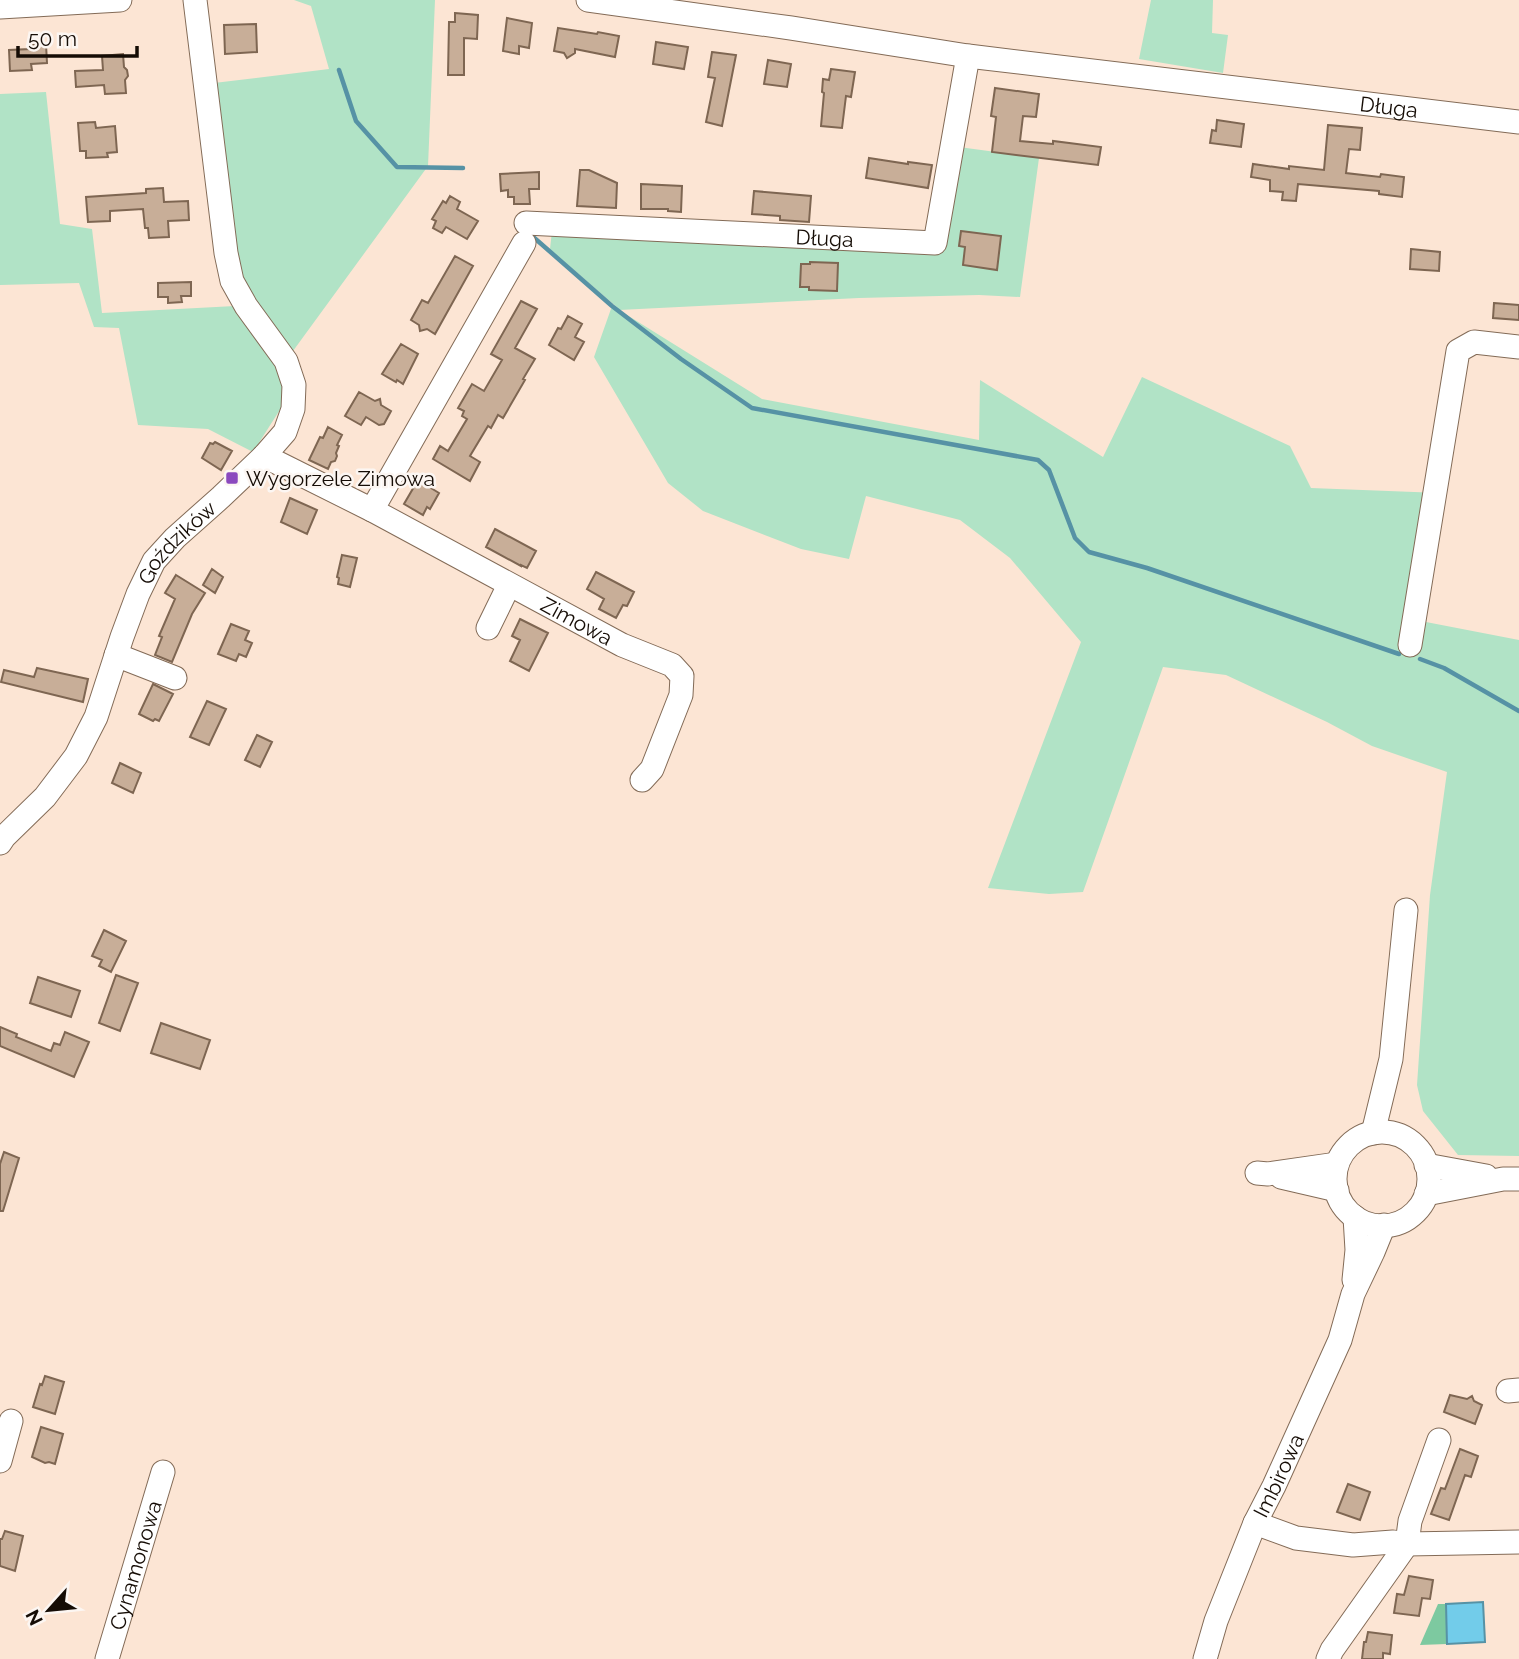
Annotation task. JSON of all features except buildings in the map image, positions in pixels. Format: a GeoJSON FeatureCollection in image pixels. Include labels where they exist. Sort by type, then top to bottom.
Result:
{"type":"FeatureCollection","features":[{"type":"Feature","properties":{"kind":"street"},"geometry":{"type":"LineString","coordinates":[[0,7],[120,0]]}},
{"type":"Feature","properties":{"kind":"street","name":"Goździków"},"geometry":{"type":"LineString","coordinates":[[1,839],[45,797],[76,756],[96,717],[138,594],[154,561],[175,538],[264,456],[285,432],[293,409],[294,385],[286,361],[246,306],[232,281],[226,253],[195,0]]}},
{"type":"Feature","properties":{"kind":"street","name":"Długa"},"geometry":{"type":"LineString","coordinates":[[588,0],[968,56],[1519,122]]}},
{"type":"Feature","properties":{"kind":"street","name":"Długa"},"geometry":{"type":"LineString","coordinates":[[372,510],[525,233],[935,243],[968,56]]}},
{"type":"Feature","properties":{"kind":"street"},"geometry":{"type":"LineString","coordinates":[[1410,645],[1458,351],[1474,341],[1519,347]]}},
{"type":"Feature","properties":{"kind":"street","name":"Zimowa"},"geometry":{"type":"LineString","coordinates":[[264,456],[372,510],[622,645],[672,665],[682,676],[681,695],[652,769],[642,780]]}},
{"type":"Feature","properties":{"kind":"street"},"geometry":{"type":"LineString","coordinates":[[488,628],[509,584]]}},
{"type":"Feature","properties":{"kind":"street"},"geometry":{"type":"LineString","coordinates":[[116,655],[175,678]]}},
{"type":"Feature","properties":{"kind":"street"},"geometry":{"type":"LineString","coordinates":[[1373,1133],[1391,1059],[1406,911]]}},
{"type":"Feature","properties":{"kind":"street"},"geometry":{"type":"LineString","coordinates":[[1391,1059],[1396,1135]]}},
{"type":"Feature","properties":{"kind":"street"},"geometry":{"type":"LineString","coordinates":[[1373,1133],[1396,1135],[1419,1150],[1426,1165],[1426,1194],[1418,1208],[1403,1220],[1384,1225],[1364,1222],[1342,1203],[1337,1190],[1337,1164],[1347,1147],[1355,1140],[1373,1133]]}},
{"type":"Feature","properties":{"kind":"street"},"geometry":{"type":"LineString","coordinates":[[1337,1164],[1263,1173],[1337,1190]]}},
{"type":"Feature","properties":{"kind":"street"},"geometry":{"type":"LineString","coordinates":[[1426,1165],[1511,1179]]}},
{"type":"Feature","properties":{"kind":"street"},"geometry":{"type":"LineString","coordinates":[[1426,1194],[1511,1179]]}},
{"type":"Feature","properties":{"kind":"street","name":"Imbirowa"},"geometry":{"type":"LineString","coordinates":[[1353,1294],[1357,1250],[1355,1217]]}},
{"type":"Feature","properties":{"kind":"street","name":"Imbirowa"},"geometry":{"type":"LineString","coordinates":[[1205,1659],[1216,1621],[1255,1523],[1340,1340],[1353,1294],[1384,1225]]}},
{"type":"Feature","properties":{"kind":"street"},"geometry":{"type":"LineString","coordinates":[[0,1461],[11,1421]]}},
{"type":"Feature","properties":{"kind":"street"},"geometry":{"type":"LineString","coordinates":[[1328,1659],[1407,1544],[1410,1521],[1439,1440]]}},
{"type":"Feature","properties":{"kind":"street","name":"Cynamonowa"},"geometry":{"type":"LineString","coordinates":[[107,1659],[163,1472]]}},
{"type":"Feature","properties":{"kind":"street"},"geometry":{"type":"LineString","coordinates":[[1255,1523],[1296,1538],[1353,1545],[1393,1542],[1519,1542]]}},
{"type":"Feature","properties":{"kind":"green space"},"geometry":{"type":"Polygon","coordinates":[[[294,0],[435,0],[428,166],[293,351],[253,303],[240,273],[214,83],[329,69],[311,6],[294,0]]]}},
{"type":"Feature","properties":{"kind":"green space"},"geometry":{"type":"Polygon","coordinates":[[[1151,0],[1213,0],[1212,33],[1228,35],[1223,73],[1139,59],[1151,0]]]}},
{"type":"Feature","properties":{"kind":"green space"},"geometry":{"type":"Polygon","coordinates":[[[46,92],[60,224],[92,229],[102,313],[235,306],[283,379],[283,405],[253,452],[208,429],[138,425],[119,328],[94,327],[79,283],[0,285],[0,94],[46,92]]]}},
{"type":"Feature","properties":{"kind":"green space"},"geometry":{"type":"Polygon","coordinates":[[[959,147],[1039,158],[1020,297],[979,295],[859,298],[619,310],[762,399],[979,440],[980,380],[1103,457],[1142,377],[1290,446],[1311,488],[1440,493],[1426,622],[1519,640],[1519,1156],[1458,1155],[1423,1111],[1417,1085],[1430,895],[1447,772],[1372,746],[1226,675],[1163,667],[1083,892],[1049,894],[988,888],[1081,642],[1010,558],[960,520],[866,496],[849,559],[801,549],[703,511],[668,483],[594,357],[612,306],[618,308],[526,229],[550,249],[552,231],[940,252],[959,147]]]}},
{"type":"Feature","properties":{"kind":"green space"},"geometry":{"type":"Polygon","coordinates":[[[1438,1604],[1446,1604],[1447,1644],[1420,1645],[1438,1604]]]}},
{"type":"Feature","properties":{"kind":"water"},"geometry":{"type":"Polygon","coordinates":[[[1483,1602],[1485,1642],[1447,1644],[1446,1604],[1483,1602]]]}},
{"type":"Feature","properties":{"kind":"waterway"},"geometry":{"type":"LineString","coordinates":[[339,70],[356,121],[397,167],[463,168]]}},
{"type":"Feature","properties":{"kind":"waterway"},"geometry":{"type":"LineString","coordinates":[[531,235],[612,306],[681,359],[752,408],[1038,460],[1049,470],[1075,538],[1089,552],[1147,568],[1399,654]]}},
{"type":"Feature","properties":{"kind":"waterway"},"geometry":{"type":"LineString","coordinates":[[1420,659],[1444,668],[1519,711]]}},
{"type":"Feature","properties":{"kind":"place","name":"Wygorzele Zimowa"},"geometry":{"type":"Point","coordinates":[232,478]}}]}
